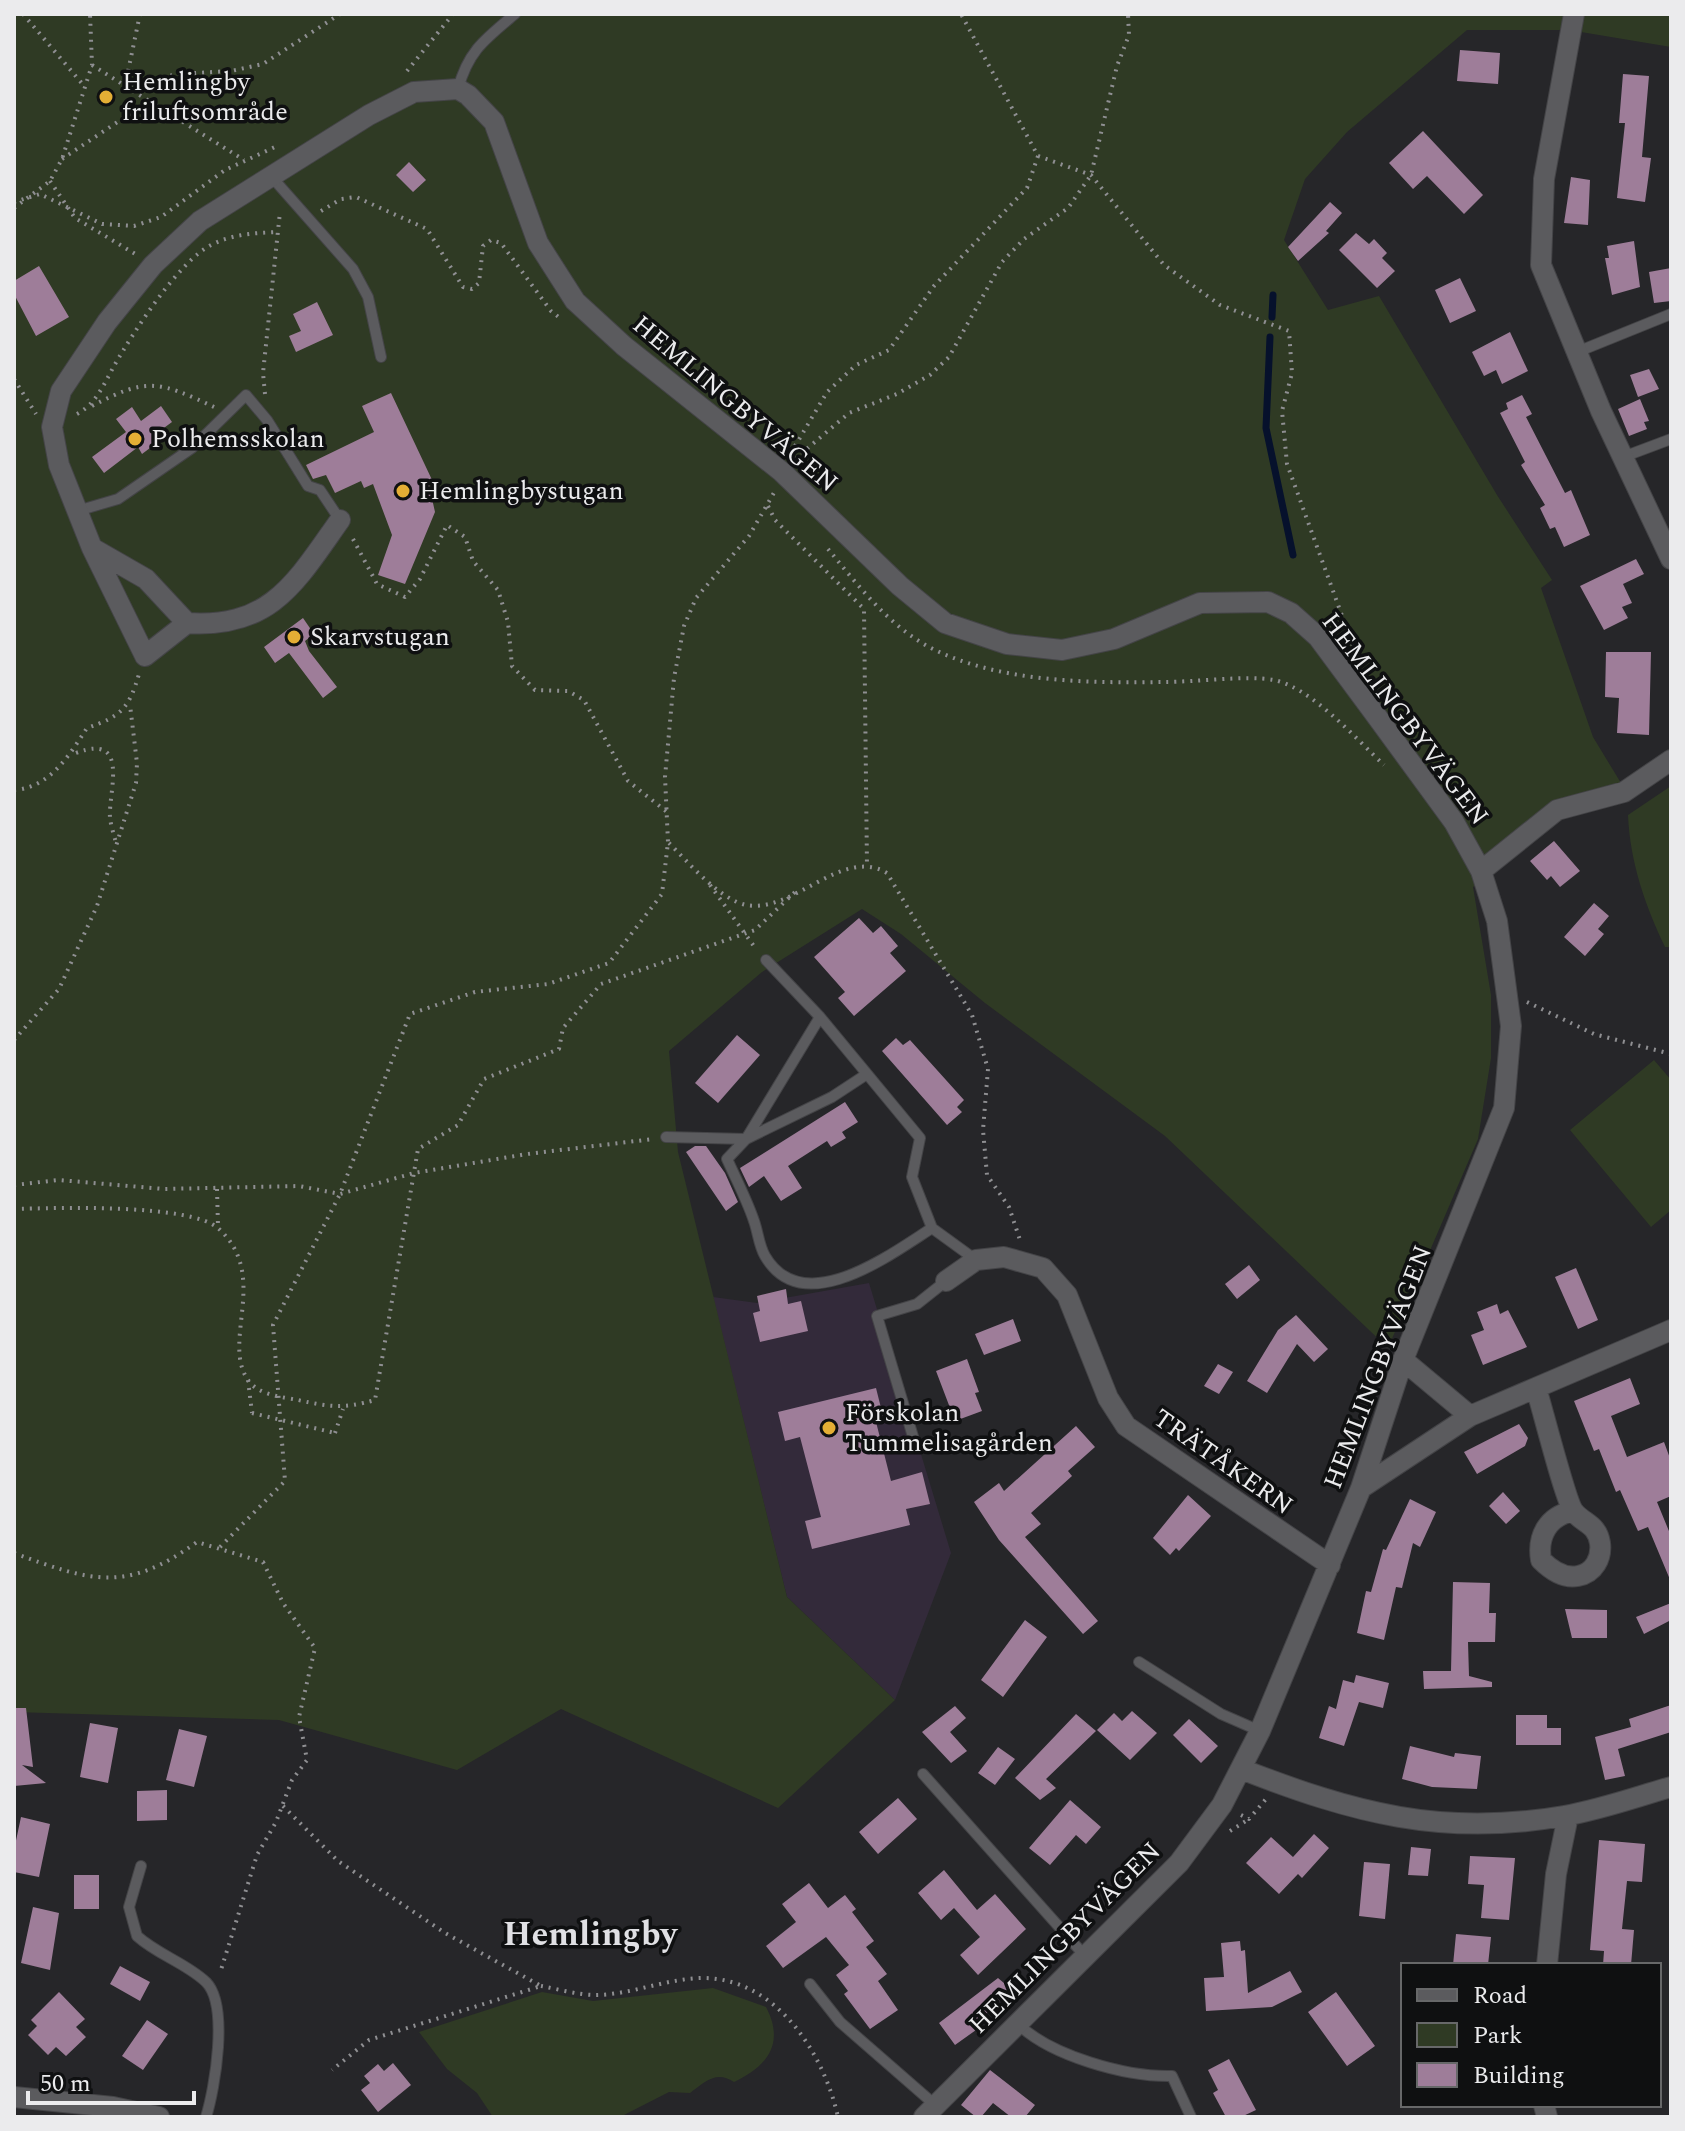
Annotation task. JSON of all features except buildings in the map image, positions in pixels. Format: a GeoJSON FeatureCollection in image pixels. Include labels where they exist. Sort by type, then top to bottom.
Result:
{"type":"FeatureCollection","features":[{"type":"Feature","properties":{"kind":"street"},"geometry":{"type":"LineString","coordinates":[[1574,14],[1544,179],[1541,265],[1623,457],[1671,559]]}},
{"type":"Feature","properties":{"kind":"street"},"geometry":{"type":"LineString","coordinates":[[340,520],[307,567],[280,597],[250,617],[219,625],[187,623],[145,656],[92,548],[59,465],[52,427],[61,391],[107,322],[153,265],[200,221],[270,175],[414,92],[458,89]]}},
{"type":"Feature","properties":{"kind":"street","name":"HEMLINGBYVÄGEN"},"geometry":{"type":"LineString","coordinates":[[458,89],[494,122],[538,243],[575,301],[624,346],[782,472],[900,586],[945,623],[1007,644],[1062,650],[1114,639],[1200,603],[1268,602],[1291,613],[1318,637],[1454,822],[1481,871],[1497,921],[1511,1026],[1508,1080],[1498,1131],[1403,1360],[1361,1488],[1260,1731],[1197,1841],[929,2111]]}},
{"type":"Feature","properties":{"kind":"street"},"geometry":{"type":"LineString","coordinates":[[92,548],[146,579],[187,623]]}},
{"type":"Feature","properties":{"kind":"street"},"geometry":{"type":"LineString","coordinates":[[1481,871],[1557,810],[1624,792],[1671,760]]}},
{"type":"Feature","properties":{"kind":"street"},"geometry":{"type":"LineString","coordinates":[[946,1281],[976,1260],[1004,1257],[1027,1261]]}},
{"type":"Feature","properties":{"kind":"street","name":"TRÄTÅKERN"},"geometry":{"type":"LineString","coordinates":[[1027,1261],[1043,1268],[1067,1295],[1108,1398],[1126,1426],[1330,1565]]}},
{"type":"Feature","properties":{"kind":"street"},"geometry":{"type":"LineString","coordinates":[[1361,1488],[1470,1416],[1671,1330]]}},
{"type":"Feature","properties":{"kind":"street"},"geometry":{"type":"LineString","coordinates":[[1403,1360],[1470,1416]]}},
{"type":"Feature","properties":{"kind":"street"},"geometry":{"type":"LineString","coordinates":[[1536,1388],[1573,1511]]}},
{"type":"Feature","properties":{"kind":"street"},"geometry":{"type":"LineString","coordinates":[[1241,1769],[1373,1814],[1435,1824],[1507,1824],[1568,1816],[1671,1787]]}},
{"type":"Feature","properties":{"kind":"street"},"geometry":{"type":"LineString","coordinates":[[1547,1963],[1556,1874],[1568,1816]]}},
{"type":"Feature","properties":{"kind":"street"},"geometry":{"type":"LineString","coordinates":[[14,2097],[113,2107],[159,2117]]}},
{"type":"Feature","properties":{"kind":"lane"},"geometry":{"type":"LineString","coordinates":[[458,89],[465,64],[478,45],[515,14]]}},
{"type":"Feature","properties":{"kind":"lane"},"geometry":{"type":"LineString","coordinates":[[270,175],[353,269],[368,297],[381,357]]}},
{"type":"Feature","properties":{"kind":"lane"},"geometry":{"type":"LineString","coordinates":[[1577,352],[1671,314]]}},
{"type":"Feature","properties":{"kind":"lane"},"geometry":{"type":"LineString","coordinates":[[77,511],[118,499],[192,448],[246,395],[267,420],[308,486],[320,490],[340,520]]}},
{"type":"Feature","properties":{"kind":"lane"},"geometry":{"type":"LineString","coordinates":[[1623,457],[1671,439]]}},
{"type":"Feature","properties":{"kind":"lane"},"geometry":{"type":"LineString","coordinates":[[766,960],[820,1017],[920,1138],[912,1177],[932,1228],[976,1260]]}},
{"type":"Feature","properties":{"kind":"lane"},"geometry":{"type":"LineString","coordinates":[[820,1017],[746,1139],[727,1159],[753,1217],[765,1257],[790,1279],[821,1283],[860,1274],[932,1228]]}},
{"type":"Feature","properties":{"kind":"lane"},"geometry":{"type":"LineString","coordinates":[[666,1137],[746,1139],[832,1097],[867,1074]]}},
{"type":"Feature","properties":{"kind":"lane"},"geometry":{"type":"LineString","coordinates":[[914,1440],[877,1316],[917,1304],[946,1281]]}},
{"type":"Feature","properties":{"kind":"lane"},"geometry":{"type":"LineString","coordinates":[[1139,1662],[1221,1714],[1260,1731]]}},
{"type":"Feature","properties":{"kind":"lane"},"geometry":{"type":"LineString","coordinates":[[923,1774],[1085,1956]]}},
{"type":"Feature","properties":{"kind":"lane"},"geometry":{"type":"LineString","coordinates":[[141,1866],[129,1907],[137,1936],[205,1982],[214,1996],[217,2063],[206,2117]]}},
{"type":"Feature","properties":{"kind":"lane"},"geometry":{"type":"LineString","coordinates":[[810,1984],[840,2022],[929,2111]]}},
{"type":"Feature","properties":{"kind":"lane"},"geometry":{"type":"LineString","coordinates":[[1016,2022],[1043,2044],[1069,2056],[1172,2076],[1191,2117]]}},
{"type":"Feature","properties":{"kind":"path"},"geometry":{"type":"LineString","coordinates":[[23,14],[85,87]]}},
{"type":"Feature","properties":{"kind":"path"},"geometry":{"type":"LineString","coordinates":[[14,205],[50,181],[62,159],[92,65],[90,14]]}},
{"type":"Feature","properties":{"kind":"path"},"geometry":{"type":"LineString","coordinates":[[125,86],[140,14]]}},
{"type":"Feature","properties":{"kind":"path"},"geometry":{"type":"LineString","coordinates":[[125,86],[178,74],[231,71],[263,64],[340,14]]}},
{"type":"Feature","properties":{"kind":"path"},"geometry":{"type":"LineString","coordinates":[[404,74],[453,14]]}},
{"type":"Feature","properties":{"kind":"path"},"geometry":{"type":"LineString","coordinates":[[961,14],[1038,156],[1091,175],[1164,265],[1220,305],[1289,331],[1292,373],[1282,411],[1287,464],[1356,654]]}},
{"type":"Feature","properties":{"kind":"path"},"geometry":{"type":"LineString","coordinates":[[782,472],[815,439],[849,413],[897,394],[930,375],[949,357],[1002,262],[1024,239],[1068,208],[1091,175],[1117,66],[1129,35],[1128,14]]}},
{"type":"Feature","properties":{"kind":"path"},"geometry":{"type":"LineString","coordinates":[[92,65],[270,175],[281,202],[263,373],[267,420]]}},
{"type":"Feature","properties":{"kind":"path"},"geometry":{"type":"LineString","coordinates":[[62,159],[149,101]]}},
{"type":"Feature","properties":{"kind":"path"},"geometry":{"type":"LineString","coordinates":[[30,196],[40,194],[102,224],[134,226],[161,217],[225,170],[287,141]]}},
{"type":"Feature","properties":{"kind":"path"},"geometry":{"type":"LineString","coordinates":[[782,472],[797,439],[827,392],[856,365],[889,350],[934,286],[1027,188],[1038,156]]}},
{"type":"Feature","properties":{"kind":"path"},"geometry":{"type":"LineString","coordinates":[[50,181],[75,218],[153,265]]}},
{"type":"Feature","properties":{"kind":"path"},"geometry":{"type":"LineString","coordinates":[[309,219],[341,199],[356,197],[427,229],[463,287],[472,289],[479,283],[483,246],[491,240],[501,243],[551,311],[562,320]]}},
{"type":"Feature","properties":{"kind":"path"},"geometry":{"type":"LineString","coordinates":[[90,407],[131,338],[173,281],[209,245],[246,233],[278,232]]}},
{"type":"Feature","properties":{"kind":"path"},"geometry":{"type":"LineString","coordinates":[[14,379],[33,412],[52,427],[129,387],[152,385],[180,391],[227,413]]}},
{"type":"Feature","properties":{"kind":"path"},"geometry":{"type":"LineString","coordinates":[[774,491],[785,503]]}},
{"type":"Feature","properties":{"kind":"path"},"geometry":{"type":"LineString","coordinates":[[220,1547],[285,1481],[273,1325],[340,1194],[410,1014],[475,992],[548,984],[609,963],[662,894],[668,842],[665,777],[674,678],[684,626],[696,598],[749,536],[768,506],[775,520],[864,609],[867,867]]}},
{"type":"Feature","properties":{"kind":"path"},"geometry":{"type":"LineString","coordinates":[[340,520],[363,553],[377,584],[405,597],[420,579],[447,525],[465,537],[473,561],[498,590],[508,622],[512,666],[535,690],[568,691],[584,700],[628,781],[667,812]]}},
{"type":"Feature","properties":{"kind":"path"},"geometry":{"type":"LineString","coordinates":[[828,548],[886,616],[932,649],[990,668],[1080,681],[1275,680],[1312,699],[1392,773]]}},
{"type":"Feature","properties":{"kind":"path"},"geometry":{"type":"LineString","coordinates":[[14,1040],[59,989],[97,906],[136,783],[137,763],[130,705],[145,656]]}},
{"type":"Feature","properties":{"kind":"path"},"geometry":{"type":"LineString","coordinates":[[14,790],[24,790],[53,773],[74,753],[87,728],[106,722],[130,705]]}},
{"type":"Feature","properties":{"kind":"path"},"geometry":{"type":"LineString","coordinates":[[74,753],[90,747],[102,750],[112,760],[116,774],[110,816],[116,843]]}},
{"type":"Feature","properties":{"kind":"path"},"geometry":{"type":"LineString","coordinates":[[668,842],[708,883],[743,934],[766,960]]}},
{"type":"Feature","properties":{"kind":"path"},"geometry":{"type":"LineString","coordinates":[[708,883],[745,905],[766,904],[851,869],[876,867],[887,873],[972,1015],[988,1069],[983,1130],[987,1175],[1009,1207],[1027,1261]]}},
{"type":"Feature","properties":{"kind":"path"},"geometry":{"type":"LineString","coordinates":[[248,1380],[268,1394],[343,1409],[375,1400],[418,1149],[458,1125],[484,1079],[559,1049],[563,1028],[601,984],[755,930],[795,892]]}},
{"type":"Feature","properties":{"kind":"path"},"geometry":{"type":"LineString","coordinates":[[1507,992],[1594,1034],[1671,1054]]}},
{"type":"Feature","properties":{"kind":"path"},"geometry":{"type":"LineString","coordinates":[[14,1185],[59,1180],[164,1189],[299,1186],[340,1194],[414,1173],[527,1154],[666,1137]]}},
{"type":"Feature","properties":{"kind":"path"},"geometry":{"type":"LineString","coordinates":[[217,1188],[218,1226]]}},
{"type":"Feature","properties":{"kind":"path"},"geometry":{"type":"LineString","coordinates":[[14,1209],[106,1207],[194,1218],[218,1226],[238,1252],[244,1278],[241,1354],[252,1413],[335,1433],[343,1409]]}},
{"type":"Feature","properties":{"kind":"path"},"geometry":{"type":"LineString","coordinates":[[14,1553],[71,1574],[124,1579],[166,1564],[197,1542],[220,1547],[263,1562],[283,1603],[315,1648],[299,1717],[307,1760],[292,1780],[243,1893],[214,1996]]}},
{"type":"Feature","properties":{"kind":"path"},"geometry":{"type":"LineString","coordinates":[[283,1806],[338,1861],[445,1933],[541,1986],[596,1995],[705,1978],[741,1987],[789,2018],[809,2045],[832,2089],[838,2117]]}},
{"type":"Feature","properties":{"kind":"path"},"geometry":{"type":"LineString","coordinates":[[332,2070],[369,2040],[541,1986]]}},
{"type":"Feature","properties":{"kind":"shaded area","name":"Förskolan Tummelisagården"},"geometry":{"type":"Polygon","coordinates":[[[869,1283],[951,1553],[895,1700],[787,1597],[713,1297],[757,1303],[869,1283]]]}},
{"type":"Feature","properties":{"kind":"green space"},"geometry":{"type":"Polygon","coordinates":[[[14,14],[1671,14],[1671,47],[1569,30],[1467,30],[1347,132],[1305,179],[1284,240],[1328,310],[1379,296],[1497,495],[1552,580],[1541,588],[1593,737],[1624,788],[1529,835],[1473,887],[1491,995],[1491,1058],[1478,1139],[1388,1348],[1165,1136],[985,1003],[901,934],[862,909],[762,972],[669,1051],[678,1152],[787,1597],[895,1700],[778,1808],[561,1709],[457,1770],[279,1720],[14,1712],[14,14]]]}},
{"type":"Feature","properties":{"kind":"green space"},"geometry":{"type":"Polygon","coordinates":[[[1671,786],[1671,947],[1665,947],[1640,883],[1628,815],[1671,786]]]}},
{"type":"Feature","properties":{"kind":"green space"},"geometry":{"type":"Polygon","coordinates":[[[1654,1060],[1671,1080],[1671,1210],[1651,1227],[1570,1130],[1654,1060]]]}},
{"type":"Feature","properties":{"kind":"green space"},"geometry":{"type":"Polygon","coordinates":[[[713,1988],[766,2007],[774,2032],[770,2052],[764,2061],[734,2082],[716,2077],[690,2093],[669,2092],[620,2117],[493,2117],[477,2093],[447,2069],[419,2032],[542,1992],[593,2001],[713,1988]]]}},
{"type":"Feature","properties":{"kind":"waterway"},"geometry":{"type":"LineString","coordinates":[[1272,317],[1273,295]]}},
{"type":"Feature","properties":{"kind":"waterway"},"geometry":{"type":"LineString","coordinates":[[1270,337],[1266,428],[1293,555]]}},
{"type":"Feature","properties":{"kind":"place","name":"Hemlingby friluftsområde"},"geometry":{"type":"Point","coordinates":[106,97]}},
{"type":"Feature","properties":{"kind":"place","name":"Polhemsskolan"},"geometry":{"type":"Point","coordinates":[135,439]}},
{"type":"Feature","properties":{"kind":"place","name":"Hemlingbystugan"},"geometry":{"type":"Point","coordinates":[403,491]}},
{"type":"Feature","properties":{"kind":"place","name":"Skarvstugan"},"geometry":{"type":"Point","coordinates":[294,637]}},
{"type":"Feature","properties":{"kind":"place","name":"Förskolan Tummelisagården"},"geometry":{"type":"Point","coordinates":[829,1428]}},
{"type":"Feature","properties":{"kind":"district","name":"Hemlingby"},"geometry":{"type":"Point","coordinates":[590,1935]}}]}
